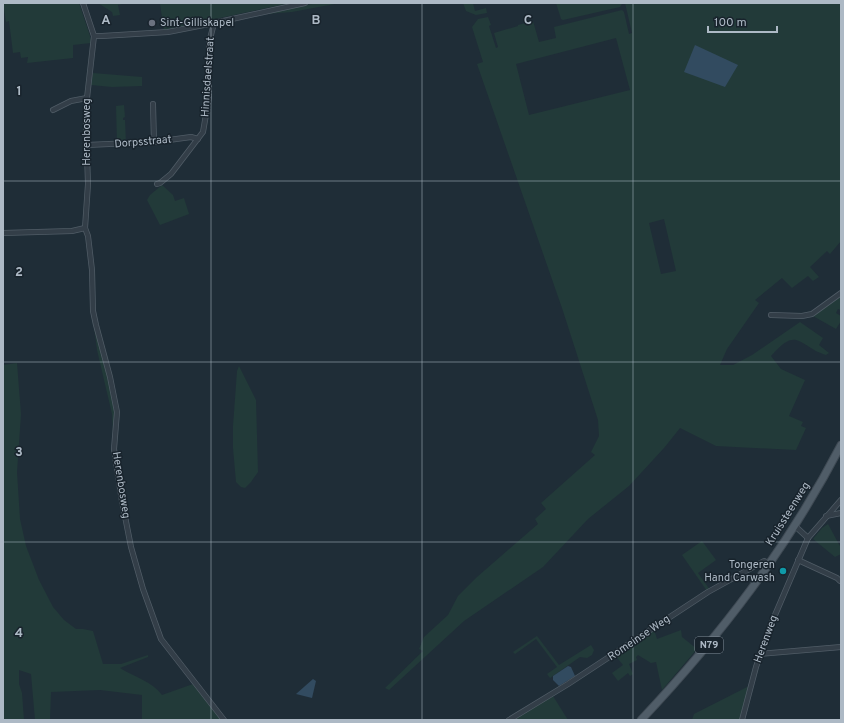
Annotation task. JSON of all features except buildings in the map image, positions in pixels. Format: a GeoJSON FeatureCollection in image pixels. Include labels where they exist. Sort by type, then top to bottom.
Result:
{"type":"FeatureCollection","features":[{"type":"Feature","properties":{"kind":"main road","name":"Kruissteenweg"},"geometry":{"type":"LineString","coordinates":[[641,720],[714,638],[770,564],[795,526],[841,445]]}},
{"type":"Feature","properties":{"kind":"street"},"geometry":{"type":"LineString","coordinates":[[83,3],[94,36],[168,32],[305,3]]}},
{"type":"Feature","properties":{"kind":"street","name":"Hinnisdaelstraat"},"geometry":{"type":"LineString","coordinates":[[157,184],[171,174],[203,132],[209,97],[209,43],[214,23]]}},
{"type":"Feature","properties":{"kind":"street","name":"Herenbosweg"},"geometry":{"type":"LineString","coordinates":[[94,36],[87,98],[86,123],[88,184],[85,228],[88,236],[92,270],[93,312],[110,377],[117,412],[114,450],[115,460],[131,547],[143,589],[161,639],[224,720]]}},
{"type":"Feature","properties":{"kind":"street"},"geometry":{"type":"LineString","coordinates":[[53,110],[78,98],[87,98]]}},
{"type":"Feature","properties":{"kind":"street"},"geometry":{"type":"LineString","coordinates":[[153,104],[154,142]]}},
{"type":"Feature","properties":{"kind":"street","name":"Dorpsstraat"},"geometry":{"type":"LineString","coordinates":[[87,145],[154,142],[191,137],[198,139]]}},
{"type":"Feature","properties":{"kind":"street"},"geometry":{"type":"LineString","coordinates":[[3,233],[72,231],[85,228]]}},
{"type":"Feature","properties":{"kind":"street"},"geometry":{"type":"LineString","coordinates":[[771,315],[802,316],[812,314],[841,293]]}},
{"type":"Feature","properties":{"kind":"street","name":"Herenweg"},"geometry":{"type":"LineString","coordinates":[[742,720],[760,654],[798,560],[808,538],[841,500]]}},
{"type":"Feature","properties":{"kind":"street"},"geometry":{"type":"LineString","coordinates":[[826,516],[841,513]]}},
{"type":"Feature","properties":{"kind":"street"},"geometry":{"type":"LineString","coordinates":[[795,526],[808,538]]}},
{"type":"Feature","properties":{"kind":"street"},"geometry":{"type":"LineString","coordinates":[[798,560],[840,580]]}},
{"type":"Feature","properties":{"kind":"street","name":"Romeinse Weg"},"geometry":{"type":"LineString","coordinates":[[509,720],[568,684],[708,592],[764,561],[770,564]]}},
{"type":"Feature","properties":{"kind":"street"},"geometry":{"type":"LineString","coordinates":[[760,654],[841,647]]}},
{"type":"Feature","properties":{"kind":"green space"},"geometry":{"type":"Polygon","coordinates":[[[3,3],[79,3],[91,43],[73,45],[73,58],[27,63],[28,57],[21,58],[20,52],[13,53],[9,21],[6,22],[3,3]]]}},
{"type":"Feature","properties":{"kind":"green space"},"geometry":{"type":"Polygon","coordinates":[[[98,3],[126,3],[118,5],[120,15],[113,16],[112,12],[98,3]]]}},
{"type":"Feature","properties":{"kind":"green space"},"geometry":{"type":"Polygon","coordinates":[[[290,3],[164,30],[160,4],[290,3]]]}},
{"type":"Feature","properties":{"kind":"green space"},"geometry":{"type":"Polygon","coordinates":[[[316,3],[340,3],[292,12],[266,14],[316,3]]]}},
{"type":"Feature","properties":{"kind":"green space"},"geometry":{"type":"Polygon","coordinates":[[[463,3],[473,3],[475,11],[486,8],[487,13],[476,15],[466,11],[463,3]]]}},
{"type":"Feature","properties":{"kind":"green space"},"geometry":{"type":"Polygon","coordinates":[[[556,3],[622,4],[620,7],[563,20],[561,19],[556,3]]]}},
{"type":"Feature","properties":{"kind":"green space"},"geometry":{"type":"Polygon","coordinates":[[[625,3],[841,3],[841,241],[830,254],[827,251],[810,267],[819,277],[813,281],[808,276],[792,288],[782,278],[755,300],[759,303],[727,349],[720,365],[733,365],[752,355],[800,322],[823,338],[819,345],[829,353],[826,355],[798,340],[793,340],[780,347],[771,356],[781,369],[805,380],[789,416],[803,422],[801,426],[806,428],[796,450],[716,446],[680,428],[629,486],[588,519],[543,567],[464,621],[389,690],[385,688],[423,651],[419,649],[424,637],[448,615],[458,596],[477,577],[538,524],[535,519],[546,509],[541,503],[595,455],[591,452],[599,436],[598,420],[562,308],[477,64],[483,62],[472,27],[478,19],[488,17],[491,25],[489,26],[496,48],[498,47],[494,33],[518,25],[533,21],[539,42],[556,38],[554,27],[622,10],[624,12],[629,34],[632,33],[625,3]],[[616,38],[516,64],[529,115],[630,90],[616,38]],[[664,219],[649,223],[661,274],[676,271],[664,219]]]}},
{"type":"Feature","properties":{"kind":"green space"},"geometry":{"type":"Polygon","coordinates":[[[93,73],[142,77],[142,86],[112,87],[91,85],[93,73]]]}},
{"type":"Feature","properties":{"kind":"green space"},"geometry":{"type":"Polygon","coordinates":[[[124,105],[125,117],[123,120],[125,120],[126,143],[117,143],[116,106],[124,105]]]}},
{"type":"Feature","properties":{"kind":"green space"},"geometry":{"type":"Polygon","coordinates":[[[162,185],[173,195],[175,201],[184,198],[189,214],[160,225],[147,200],[150,195],[162,185]]]}},
{"type":"Feature","properties":{"kind":"green space"},"geometry":{"type":"Polygon","coordinates":[[[841,295],[841,310],[838,309],[836,313],[841,316],[841,321],[836,329],[813,316],[841,295]]]}},
{"type":"Feature","properties":{"kind":"green space"},"geometry":{"type":"Polygon","coordinates":[[[94,326],[106,368],[116,414],[113,433],[112,414],[97,350],[94,326]]]}},
{"type":"Feature","properties":{"kind":"green space"},"geometry":{"type":"Polygon","coordinates":[[[17,363],[21,414],[17,472],[20,519],[26,546],[39,580],[53,607],[64,620],[76,629],[93,631],[103,664],[121,664],[148,655],[148,657],[120,668],[153,686],[162,695],[193,684],[221,720],[142,720],[142,695],[100,690],[51,692],[50,720],[35,720],[31,674],[19,670],[19,684],[22,693],[24,720],[3,720],[3,365],[17,363]]]}},
{"type":"Feature","properties":{"kind":"green space"},"geometry":{"type":"Polygon","coordinates":[[[239,366],[256,400],[258,472],[245,488],[241,487],[236,482],[233,448],[237,371],[239,366]]]}},
{"type":"Feature","properties":{"kind":"green space"},"geometry":{"type":"Polygon","coordinates":[[[828,524],[841,548],[841,554],[835,557],[813,539],[822,528],[828,524]]]}},
{"type":"Feature","properties":{"kind":"green space"},"geometry":{"type":"Polygon","coordinates":[[[702,541],[716,560],[698,573],[710,590],[707,591],[682,555],[702,541]]]}},
{"type":"Feature","properties":{"kind":"green space"},"geometry":{"type":"Polygon","coordinates":[[[654,629],[657,639],[681,630],[682,637],[697,649],[662,690],[656,662],[651,663],[638,655],[636,657],[637,660],[629,664],[633,674],[630,676],[628,673],[618,681],[612,673],[623,665],[615,655],[654,629]]]}},
{"type":"Feature","properties":{"kind":"green space"},"geometry":{"type":"Polygon","coordinates":[[[537,636],[559,665],[591,645],[594,650],[592,655],[587,658],[580,657],[550,678],[547,674],[557,667],[536,639],[515,654],[513,652],[537,636]]]}},
{"type":"Feature","properties":{"kind":"green space"},"geometry":{"type":"Polygon","coordinates":[[[749,686],[740,720],[692,720],[694,714],[749,686]]]}},
{"type":"Feature","properties":{"kind":"green space"},"geometry":{"type":"Polygon","coordinates":[[[553,696],[568,720],[513,720],[553,696]]]}},
{"type":"Feature","properties":{"kind":"water"},"geometry":{"type":"Polygon","coordinates":[[[695,45],[738,65],[725,87],[684,72],[695,45]]]}},
{"type":"Feature","properties":{"kind":"water"},"geometry":{"type":"Polygon","coordinates":[[[568,666],[571,667],[575,676],[559,686],[553,680],[553,676],[568,666]]]}},
{"type":"Feature","properties":{"kind":"water"},"geometry":{"type":"Polygon","coordinates":[[[313,679],[316,681],[312,698],[296,694],[313,679]]]}},
{"type":"Feature","properties":{"kind":"place","name":"Sint-Gilliskapel"},"geometry":{"type":"Point","coordinates":[152,23]}},
{"type":"Feature","properties":{"kind":"place","name":"Tongeren Hand Carwash"},"geometry":{"type":"Point","coordinates":[783,571]}}]}
